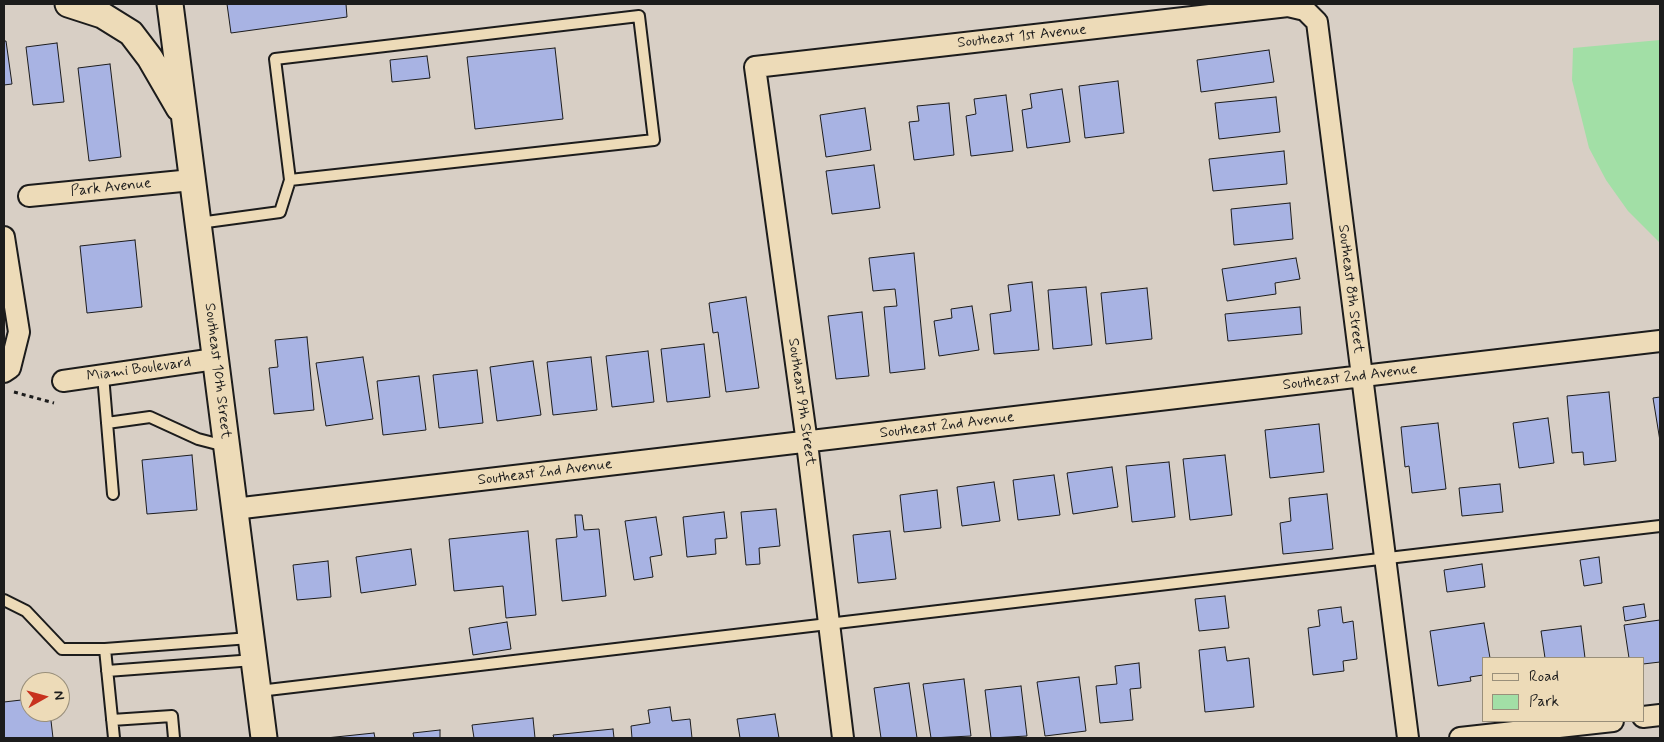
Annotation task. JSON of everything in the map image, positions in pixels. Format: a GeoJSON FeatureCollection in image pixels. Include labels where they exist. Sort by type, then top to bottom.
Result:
{"type":"FeatureCollection","features":[{"type":"Feature","properties":{"kind":"street"},"geometry":{"type":"LineString","coordinates":[[68,4],[102,15],[131,34],[150,58],[184,117]]}},
{"type":"Feature","properties":{"kind":"street","name":"Southeast 10th Street"},"geometry":{"type":"LineString","coordinates":[[170,4],[264,738]]}},
{"type":"Feature","properties":{"kind":"street","name":"Southeast 1st Avenue"},"geometry":{"type":"LineString","coordinates":[[755,67],[1288,6]]}},
{"type":"Feature","properties":{"kind":"street","name":"Southeast 8th Street"},"geometry":{"type":"LineString","coordinates":[[1288,6],[1305,10],[1317,22],[1408,738]]}},
{"type":"Feature","properties":{"kind":"street","name":"Southeast 9th Street"},"geometry":{"type":"LineString","coordinates":[[755,67],[807,442],[843,738]]}},
{"type":"Feature","properties":{"kind":"street","name":"Park Avenue"},"geometry":{"type":"LineString","coordinates":[[30,196],[192,180]]}},
{"type":"Feature","properties":{"kind":"street"},"geometry":{"type":"LineString","coordinates":[[4,237],[19,332],[7,370]]}},
{"type":"Feature","properties":{"kind":"street","name":"Southeast 2nd Avenue"},"geometry":{"type":"LineString","coordinates":[[234,509],[1660,341]]}},
{"type":"Feature","properties":{"kind":"street","name":"Miami Boulevard"},"geometry":{"type":"LineString","coordinates":[[66,380],[215,359]]}},
{"type":"Feature","properties":{"kind":"street"},"geometry":{"type":"LineString","coordinates":[[1644,717],[1660,715]]}},
{"type":"Feature","properties":{"kind":"street"},"geometry":{"type":"LineString","coordinates":[[1460,738],[1604,722]]}},
{"type":"Feature","properties":{"kind":"lane"},"geometry":{"type":"LineString","coordinates":[[198,224],[280,212],[290,180],[275,60],[639,16],[654,140],[290,180]]}},
{"type":"Feature","properties":{"kind":"lane"},"geometry":{"type":"LineString","coordinates":[[102,375],[113,494]]}},
{"type":"Feature","properties":{"kind":"lane"},"geometry":{"type":"LineString","coordinates":[[107,423],[150,417],[198,439],[226,446]]}},
{"type":"Feature","properties":{"kind":"lane"},"geometry":{"type":"LineString","coordinates":[[258,691],[1660,526]]}},
{"type":"Feature","properties":{"kind":"lane"},"geometry":{"type":"LineString","coordinates":[[4,600],[26,611],[62,650],[252,649]]}},
{"type":"Feature","properties":{"kind":"lane"},"geometry":{"type":"LineString","coordinates":[[105,649],[114,738]]}},
{"type":"Feature","properties":{"kind":"lane"},"geometry":{"type":"LineString","coordinates":[[106,671],[252,649]]}},
{"type":"Feature","properties":{"kind":"lane"},"geometry":{"type":"LineString","coordinates":[[112,720],[172,716],[174,738]]}},
{"type":"Feature","properties":{"kind":"path"},"geometry":{"type":"LineString","coordinates":[[13,392],[58,404],[66,380]]}},
{"type":"Feature","properties":{"kind":"green space"},"geometry":{"type":"Polygon","coordinates":[[[1660,40],[1660,243],[1628,211],[1606,180],[1589,148],[1572,80],[1573,48],[1660,40]]]}},
{"type":"Feature","properties":{"kind":"building"},"geometry":{"type":"Polygon","coordinates":[[[227,4],[346,4],[347,17],[231,33],[227,4]]]}},
{"type":"Feature","properties":{"kind":"building"},"geometry":{"type":"Polygon","coordinates":[[[4,41],[6,41],[12,84],[4,85],[4,41]]]}},
{"type":"Feature","properties":{"kind":"building"},"geometry":{"type":"Polygon","coordinates":[[[57,43],[64,102],[33,105],[26,47],[57,43]]]}},
{"type":"Feature","properties":{"kind":"building"},"geometry":{"type":"Polygon","coordinates":[[[555,48],[563,119],[475,129],[467,57],[555,48]]]}},
{"type":"Feature","properties":{"kind":"building"},"geometry":{"type":"Polygon","coordinates":[[[1269,50],[1274,82],[1201,92],[1197,60],[1269,50]]]}},
{"type":"Feature","properties":{"kind":"building"},"geometry":{"type":"Polygon","coordinates":[[[427,56],[430,78],[392,82],[390,60],[427,56]]]}},
{"type":"Feature","properties":{"kind":"building"},"geometry":{"type":"Polygon","coordinates":[[[110,64],[121,157],[89,161],[78,68],[110,64]]]}},
{"type":"Feature","properties":{"kind":"building"},"geometry":{"type":"Polygon","coordinates":[[[1118,81],[1124,133],[1085,138],[1079,86],[1118,81]]]}},
{"type":"Feature","properties":{"kind":"building"},"geometry":{"type":"Polygon","coordinates":[[[1062,89],[1070,142],[1027,148],[1022,110],[1032,108],[1030,94],[1062,89]]]}},
{"type":"Feature","properties":{"kind":"building"},"geometry":{"type":"Polygon","coordinates":[[[1006,95],[1013,151],[971,156],[966,116],[976,114],[974,99],[1006,95]]]}},
{"type":"Feature","properties":{"kind":"building"},"geometry":{"type":"Polygon","coordinates":[[[1276,97],[1280,132],[1219,139],[1215,103],[1276,97]]]}},
{"type":"Feature","properties":{"kind":"building"},"geometry":{"type":"Polygon","coordinates":[[[949,103],[954,155],[914,160],[909,122],[919,121],[917,106],[949,103]]]}},
{"type":"Feature","properties":{"kind":"building"},"geometry":{"type":"Polygon","coordinates":[[[865,108],[871,150],[826,157],[820,115],[865,108]]]}},
{"type":"Feature","properties":{"kind":"building"},"geometry":{"type":"Polygon","coordinates":[[[1284,151],[1287,184],[1213,191],[1209,159],[1284,151]]]}},
{"type":"Feature","properties":{"kind":"building"},"geometry":{"type":"Polygon","coordinates":[[[874,165],[880,208],[832,214],[826,171],[874,165]]]}},
{"type":"Feature","properties":{"kind":"building"},"geometry":{"type":"Polygon","coordinates":[[[1290,203],[1293,239],[1234,245],[1231,209],[1290,203]]]}},
{"type":"Feature","properties":{"kind":"building"},"geometry":{"type":"Polygon","coordinates":[[[135,240],[142,307],[87,313],[80,246],[135,240]]]}},
{"type":"Feature","properties":{"kind":"building"},"geometry":{"type":"Polygon","coordinates":[[[914,253],[925,369],[890,373],[884,307],[897,306],[895,289],[873,291],[869,258],[914,253]]]}},
{"type":"Feature","properties":{"kind":"building"},"geometry":{"type":"Polygon","coordinates":[[[1296,258],[1300,279],[1275,283],[1276,294],[1227,301],[1222,269],[1296,258]]]}},
{"type":"Feature","properties":{"kind":"building"},"geometry":{"type":"Polygon","coordinates":[[[1032,282],[1039,350],[994,354],[990,314],[1011,311],[1008,285],[1032,282]]]}},
{"type":"Feature","properties":{"kind":"building"},"geometry":{"type":"Polygon","coordinates":[[[1086,287],[1092,345],[1053,349],[1048,290],[1086,287]]]}},
{"type":"Feature","properties":{"kind":"building"},"geometry":{"type":"Polygon","coordinates":[[[1147,288],[1152,339],[1106,344],[1101,293],[1147,288]]]}},
{"type":"Feature","properties":{"kind":"building"},"geometry":{"type":"Polygon","coordinates":[[[746,297],[759,388],[726,392],[718,332],[713,333],[709,303],[746,297]]]}},
{"type":"Feature","properties":{"kind":"building"},"geometry":{"type":"Polygon","coordinates":[[[972,306],[979,350],[939,356],[934,321],[952,318],[951,309],[972,306]]]}},
{"type":"Feature","properties":{"kind":"building"},"geometry":{"type":"Polygon","coordinates":[[[1300,307],[1302,334],[1228,341],[1225,314],[1300,307]]]}},
{"type":"Feature","properties":{"kind":"building"},"geometry":{"type":"Polygon","coordinates":[[[862,312],[869,376],[836,379],[828,316],[862,312]]]}},
{"type":"Feature","properties":{"kind":"building"},"geometry":{"type":"Polygon","coordinates":[[[307,337],[314,410],[274,414],[269,368],[278,367],[275,340],[307,337]]]}},
{"type":"Feature","properties":{"kind":"building"},"geometry":{"type":"Polygon","coordinates":[[[704,344],[710,397],[667,402],[661,349],[704,344]]]}},
{"type":"Feature","properties":{"kind":"building"},"geometry":{"type":"Polygon","coordinates":[[[648,351],[654,402],[612,407],[606,356],[648,351]]]}},
{"type":"Feature","properties":{"kind":"building"},"geometry":{"type":"Polygon","coordinates":[[[363,357],[373,419],[326,426],[316,363],[363,357]]]}},
{"type":"Feature","properties":{"kind":"building"},"geometry":{"type":"Polygon","coordinates":[[[591,357],[597,410],[553,415],[547,362],[591,357]]]}},
{"type":"Feature","properties":{"kind":"building"},"geometry":{"type":"Polygon","coordinates":[[[533,361],[541,415],[497,421],[490,367],[533,361]]]}},
{"type":"Feature","properties":{"kind":"building"},"geometry":{"type":"Polygon","coordinates":[[[477,370],[483,423],[439,428],[433,375],[477,370]]]}},
{"type":"Feature","properties":{"kind":"building"},"geometry":{"type":"Polygon","coordinates":[[[419,376],[426,430],[383,435],[377,381],[419,376]]]}},
{"type":"Feature","properties":{"kind":"building"},"geometry":{"type":"Polygon","coordinates":[[[1609,392],[1616,461],[1584,465],[1583,452],[1572,453],[1567,396],[1609,392]]]}},
{"type":"Feature","properties":{"kind":"building"},"geometry":{"type":"Polygon","coordinates":[[[1660,397],[1660,441],[1653,398],[1660,397]]]}},
{"type":"Feature","properties":{"kind":"building"},"geometry":{"type":"Polygon","coordinates":[[[1548,418],[1554,463],[1519,468],[1513,423],[1548,418]]]}},
{"type":"Feature","properties":{"kind":"building"},"geometry":{"type":"Polygon","coordinates":[[[1438,423],[1446,489],[1412,493],[1409,466],[1405,467],[1401,427],[1438,423]]]}},
{"type":"Feature","properties":{"kind":"building"},"geometry":{"type":"Polygon","coordinates":[[[1319,424],[1324,472],[1270,478],[1265,430],[1319,424]]]}},
{"type":"Feature","properties":{"kind":"building"},"geometry":{"type":"Polygon","coordinates":[[[192,455],[197,510],[147,514],[142,460],[192,455]]]}},
{"type":"Feature","properties":{"kind":"building"},"geometry":{"type":"Polygon","coordinates":[[[1225,455],[1232,515],[1190,520],[1183,459],[1225,455]]]}},
{"type":"Feature","properties":{"kind":"building"},"geometry":{"type":"Polygon","coordinates":[[[1169,462],[1175,517],[1132,522],[1126,466],[1169,462]]]}},
{"type":"Feature","properties":{"kind":"building"},"geometry":{"type":"Polygon","coordinates":[[[1112,467],[1118,507],[1073,514],[1067,473],[1112,467]]]}},
{"type":"Feature","properties":{"kind":"building"},"geometry":{"type":"Polygon","coordinates":[[[1054,475],[1060,515],[1018,520],[1013,480],[1054,475]]]}},
{"type":"Feature","properties":{"kind":"building"},"geometry":{"type":"Polygon","coordinates":[[[994,482],[1000,521],[962,526],[957,487],[994,482]]]}},
{"type":"Feature","properties":{"kind":"building"},"geometry":{"type":"Polygon","coordinates":[[[1500,484],[1503,512],[1462,516],[1459,488],[1500,484]]]}},
{"type":"Feature","properties":{"kind":"building"},"geometry":{"type":"Polygon","coordinates":[[[937,490],[941,528],[904,532],[900,495],[937,490]]]}},
{"type":"Feature","properties":{"kind":"building"},"geometry":{"type":"Polygon","coordinates":[[[1327,494],[1333,549],[1283,554],[1280,523],[1291,521],[1289,498],[1327,494]]]}},
{"type":"Feature","properties":{"kind":"building"},"geometry":{"type":"Polygon","coordinates":[[[776,509],[780,546],[759,548],[760,564],[746,565],[741,512],[776,509]]]}},
{"type":"Feature","properties":{"kind":"building"},"geometry":{"type":"Polygon","coordinates":[[[724,512],[727,538],[715,539],[716,554],[687,557],[683,517],[724,512]]]}},
{"type":"Feature","properties":{"kind":"building"},"geometry":{"type":"Polygon","coordinates":[[[575,515],[582,515],[584,530],[599,529],[606,596],[562,601],[556,539],[577,537],[575,515]]]}},
{"type":"Feature","properties":{"kind":"building"},"geometry":{"type":"Polygon","coordinates":[[[656,517],[662,555],[650,557],[653,577],[634,580],[625,521],[656,517]]]}},
{"type":"Feature","properties":{"kind":"building"},"geometry":{"type":"Polygon","coordinates":[[[528,531],[536,615],[506,618],[503,586],[454,591],[449,539],[528,531]]]}},
{"type":"Feature","properties":{"kind":"building"},"geometry":{"type":"Polygon","coordinates":[[[890,531],[896,579],[858,583],[853,535],[890,531]]]}},
{"type":"Feature","properties":{"kind":"building"},"geometry":{"type":"Polygon","coordinates":[[[411,549],[416,585],[361,593],[356,557],[411,549]]]}},
{"type":"Feature","properties":{"kind":"building"},"geometry":{"type":"Polygon","coordinates":[[[1599,557],[1602,583],[1584,586],[1580,560],[1599,557]]]}},
{"type":"Feature","properties":{"kind":"building"},"geometry":{"type":"Polygon","coordinates":[[[328,561],[331,597],[297,600],[293,565],[328,561]]]}},
{"type":"Feature","properties":{"kind":"building"},"geometry":{"type":"Polygon","coordinates":[[[1482,564],[1485,587],[1447,592],[1444,570],[1482,564]]]}},
{"type":"Feature","properties":{"kind":"building"},"geometry":{"type":"Polygon","coordinates":[[[1225,596],[1229,628],[1199,631],[1195,599],[1225,596]]]}},
{"type":"Feature","properties":{"kind":"building"},"geometry":{"type":"Polygon","coordinates":[[[1644,604],[1646,617],[1625,621],[1623,607],[1644,604]]]}},
{"type":"Feature","properties":{"kind":"building"},"geometry":{"type":"Polygon","coordinates":[[[1341,607],[1343,623],[1353,621],[1357,659],[1343,661],[1344,671],[1313,675],[1308,628],[1320,626],[1318,610],[1341,607]]]}},
{"type":"Feature","properties":{"kind":"building"},"geometry":{"type":"Polygon","coordinates":[[[1660,620],[1660,662],[1644,664],[1644,657],[1629,657],[1624,625],[1660,620]]]}},
{"type":"Feature","properties":{"kind":"building"},"geometry":{"type":"Polygon","coordinates":[[[507,622],[511,649],[473,655],[469,628],[507,622]]]}},
{"type":"Feature","properties":{"kind":"building"},"geometry":{"type":"Polygon","coordinates":[[[1484,623],[1490,657],[1482,657],[1482,675],[1470,677],[1471,681],[1438,686],[1430,631],[1484,623]]]}},
{"type":"Feature","properties":{"kind":"building"},"geometry":{"type":"Polygon","coordinates":[[[1581,626],[1585,657],[1545,657],[1541,631],[1581,626]]]}},
{"type":"Feature","properties":{"kind":"building"},"geometry":{"type":"Polygon","coordinates":[[[1225,647],[1227,661],[1249,658],[1254,707],[1205,712],[1199,650],[1225,647]]]}},
{"type":"Feature","properties":{"kind":"building"},"geometry":{"type":"Polygon","coordinates":[[[1139,663],[1141,688],[1130,689],[1133,720],[1100,723],[1096,686],[1117,684],[1115,666],[1139,663]]]}},
{"type":"Feature","properties":{"kind":"building"},"geometry":{"type":"Polygon","coordinates":[[[1079,677],[1086,731],[1045,736],[1037,682],[1079,677]]]}},
{"type":"Feature","properties":{"kind":"building"},"geometry":{"type":"Polygon","coordinates":[[[964,679],[971,736],[931,738],[923,684],[964,679]]]}},
{"type":"Feature","properties":{"kind":"building"},"geometry":{"type":"Polygon","coordinates":[[[909,683],[917,738],[881,738],[874,688],[909,683]]]}},
{"type":"Feature","properties":{"kind":"building"},"geometry":{"type":"Polygon","coordinates":[[[1021,686],[1027,736],[991,738],[985,690],[1021,686]]]}},
{"type":"Feature","properties":{"kind":"building"},"geometry":{"type":"Polygon","coordinates":[[[20,700],[20,722],[51,722],[53,738],[4,738],[4,702],[20,700]]]}},
{"type":"Feature","properties":{"kind":"building"},"geometry":{"type":"Polygon","coordinates":[[[670,707],[672,721],[690,719],[692,738],[632,738],[631,726],[650,723],[648,710],[670,707]]]}},
{"type":"Feature","properties":{"kind":"building"},"geometry":{"type":"Polygon","coordinates":[[[775,714],[779,738],[740,738],[737,719],[775,714]]]}},
{"type":"Feature","properties":{"kind":"building"},"geometry":{"type":"Polygon","coordinates":[[[533,718],[535,738],[474,738],[472,725],[533,718]]]}},
{"type":"Feature","properties":{"kind":"building"},"geometry":{"type":"Polygon","coordinates":[[[613,729],[614,738],[554,738],[553,735],[613,729]]]}},
{"type":"Feature","properties":{"kind":"building"},"geometry":{"type":"Polygon","coordinates":[[[440,730],[440,738],[414,738],[413,733],[440,730]]]}},
{"type":"Feature","properties":{"kind":"building"},"geometry":{"type":"Polygon","coordinates":[[[374,733],[375,738],[326,738],[374,733]]]}}]}
